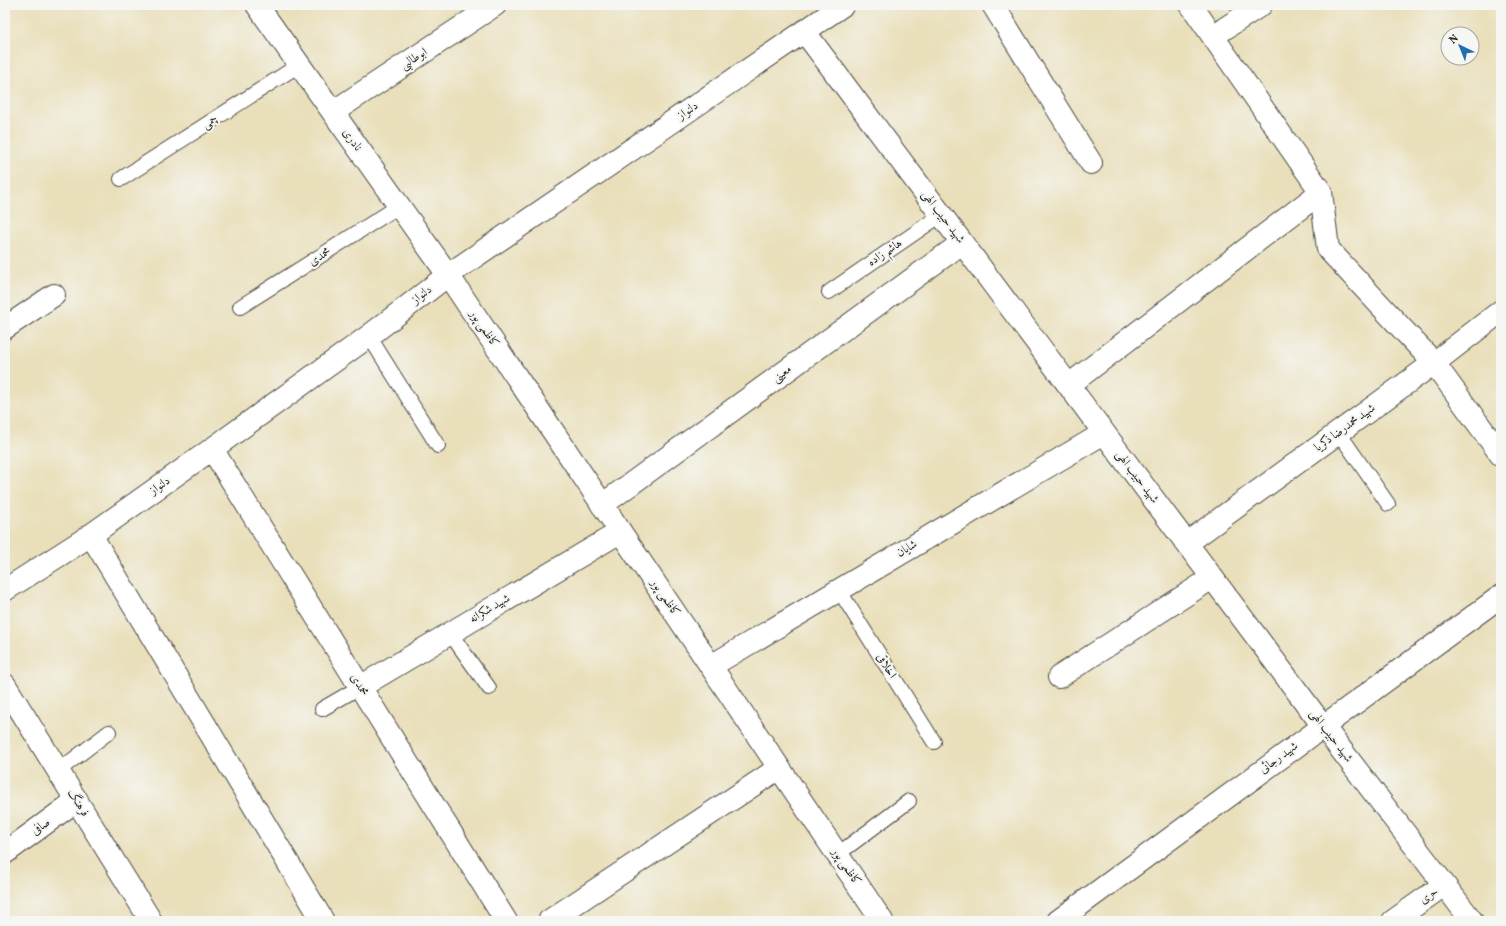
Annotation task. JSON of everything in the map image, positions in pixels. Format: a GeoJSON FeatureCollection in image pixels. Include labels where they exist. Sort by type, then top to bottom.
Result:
{"type":"FeatureCollection","features":[{"type":"Feature","properties":{"kind":"street","name":"نادری"},"geometry":{"type":"LineString","coordinates":[[257,5],[448,275]]}},
{"type":"Feature","properties":{"kind":"street","name":"ابوطالبی"},"geometry":{"type":"LineString","coordinates":[[333,112],[495,5]]}},
{"type":"Feature","properties":{"kind":"street","name":"دلنواز"},"geometry":{"type":"LineString","coordinates":[[5,590],[91,535],[212,449],[369,336],[448,275],[842,5]]}},
{"type":"Feature","properties":{"kind":"street"},"geometry":{"type":"LineString","coordinates":[[993,5],[1091,163]]}},
{"type":"Feature","properties":{"kind":"street"},"geometry":{"type":"LineString","coordinates":[[1191,5],[1321,192],[1328,249],[1434,363],[1501,455]]}},
{"type":"Feature","properties":{"kind":"street"},"geometry":{"type":"LineString","coordinates":[[1213,36],[1260,5]]}},
{"type":"Feature","properties":{"kind":"street","name":"شهید حبیب الهی"},"geometry":{"type":"LineString","coordinates":[[804,31],[1323,726],[1472,921]]}},
{"type":"Feature","properties":{"kind":"street"},"geometry":{"type":"LineString","coordinates":[[1069,386],[1321,192]]}},
{"type":"Feature","properties":{"kind":"street","name":"معینی"},"geometry":{"type":"LineString","coordinates":[[602,504],[962,243]]}},
{"type":"Feature","properties":{"kind":"street","name":"کاظمی پور"},"geometry":{"type":"LineString","coordinates":[[448,275],[882,921]]}},
{"type":"Feature","properties":{"kind":"street"},"geometry":{"type":"LineString","coordinates":[[5,328],[54,295]]}},
{"type":"Feature","properties":{"kind":"street","name":"شهید محمدرضا ذکریا"},"geometry":{"type":"LineString","coordinates":[[1187,543],[1434,363],[1501,311]]}},
{"type":"Feature","properties":{"kind":"street","name":"شایان"},"geometry":{"type":"LineString","coordinates":[[711,666],[1104,433]]}},
{"type":"Feature","properties":{"kind":"street","name":"محمدی"},"geometry":{"type":"LineString","coordinates":[[212,449],[506,921]]}},
{"type":"Feature","properties":{"kind":"street","name":"شهید شکرانه"},"geometry":{"type":"LineString","coordinates":[[360,687],[620,532]]}},
{"type":"Feature","properties":{"kind":"street"},"geometry":{"type":"LineString","coordinates":[[91,535],[323,921]]}},
{"type":"Feature","properties":{"kind":"street"},"geometry":{"type":"LineString","coordinates":[[1059,676],[1212,578]]}},
{"type":"Feature","properties":{"kind":"street","name":"شهید رجائی"},"geometry":{"type":"LineString","coordinates":[[1058,921],[1501,596]]}},
{"type":"Feature","properties":{"kind":"street","name":"فرهنگ"},"geometry":{"type":"LineString","coordinates":[[5,685],[151,921]]}},
{"type":"Feature","properties":{"kind":"street"},"geometry":{"type":"LineString","coordinates":[[549,921],[779,768]]}},
{"type":"Feature","properties":{"kind":"street","name":"صافی"},"geometry":{"type":"LineString","coordinates":[[5,853],[77,800]]}},
{"type":"Feature","properties":{"kind":"street","name":"حری"},"geometry":{"type":"LineString","coordinates":[[1393,921],[1444,885]]}},
{"type":"Feature","properties":{"kind":"lane","name":"چمی"},"geometry":{"type":"LineString","coordinates":[[121,179],[299,64]]}},
{"type":"Feature","properties":{"kind":"lane","name":"محمدی"},"geometry":{"type":"LineString","coordinates":[[240,307],[399,206]]}},
{"type":"Feature","properties":{"kind":"lane","name":"هاشم زاده"},"geometry":{"type":"LineString","coordinates":[[829,292],[941,215]]}},
{"type":"Feature","properties":{"kind":"lane"},"geometry":{"type":"LineString","coordinates":[[369,336],[438,446]]}},
{"type":"Feature","properties":{"kind":"lane"},"geometry":{"type":"LineString","coordinates":[[1339,433],[1388,504]]}},
{"type":"Feature","properties":{"kind":"lane","name":"اخلاقی"},"geometry":{"type":"LineString","coordinates":[[839,590],[934,742]]}},
{"type":"Feature","properties":{"kind":"lane"},"geometry":{"type":"LineString","coordinates":[[450,633],[489,688]]}},
{"type":"Feature","properties":{"kind":"lane"},"geometry":{"type":"LineString","coordinates":[[322,709],[360,687]]}},
{"type":"Feature","properties":{"kind":"lane"},"geometry":{"type":"LineString","coordinates":[[58,771],[108,732]]}},
{"type":"Feature","properties":{"kind":"lane"},"geometry":{"type":"LineString","coordinates":[[838,854],[909,801]]}}]}
